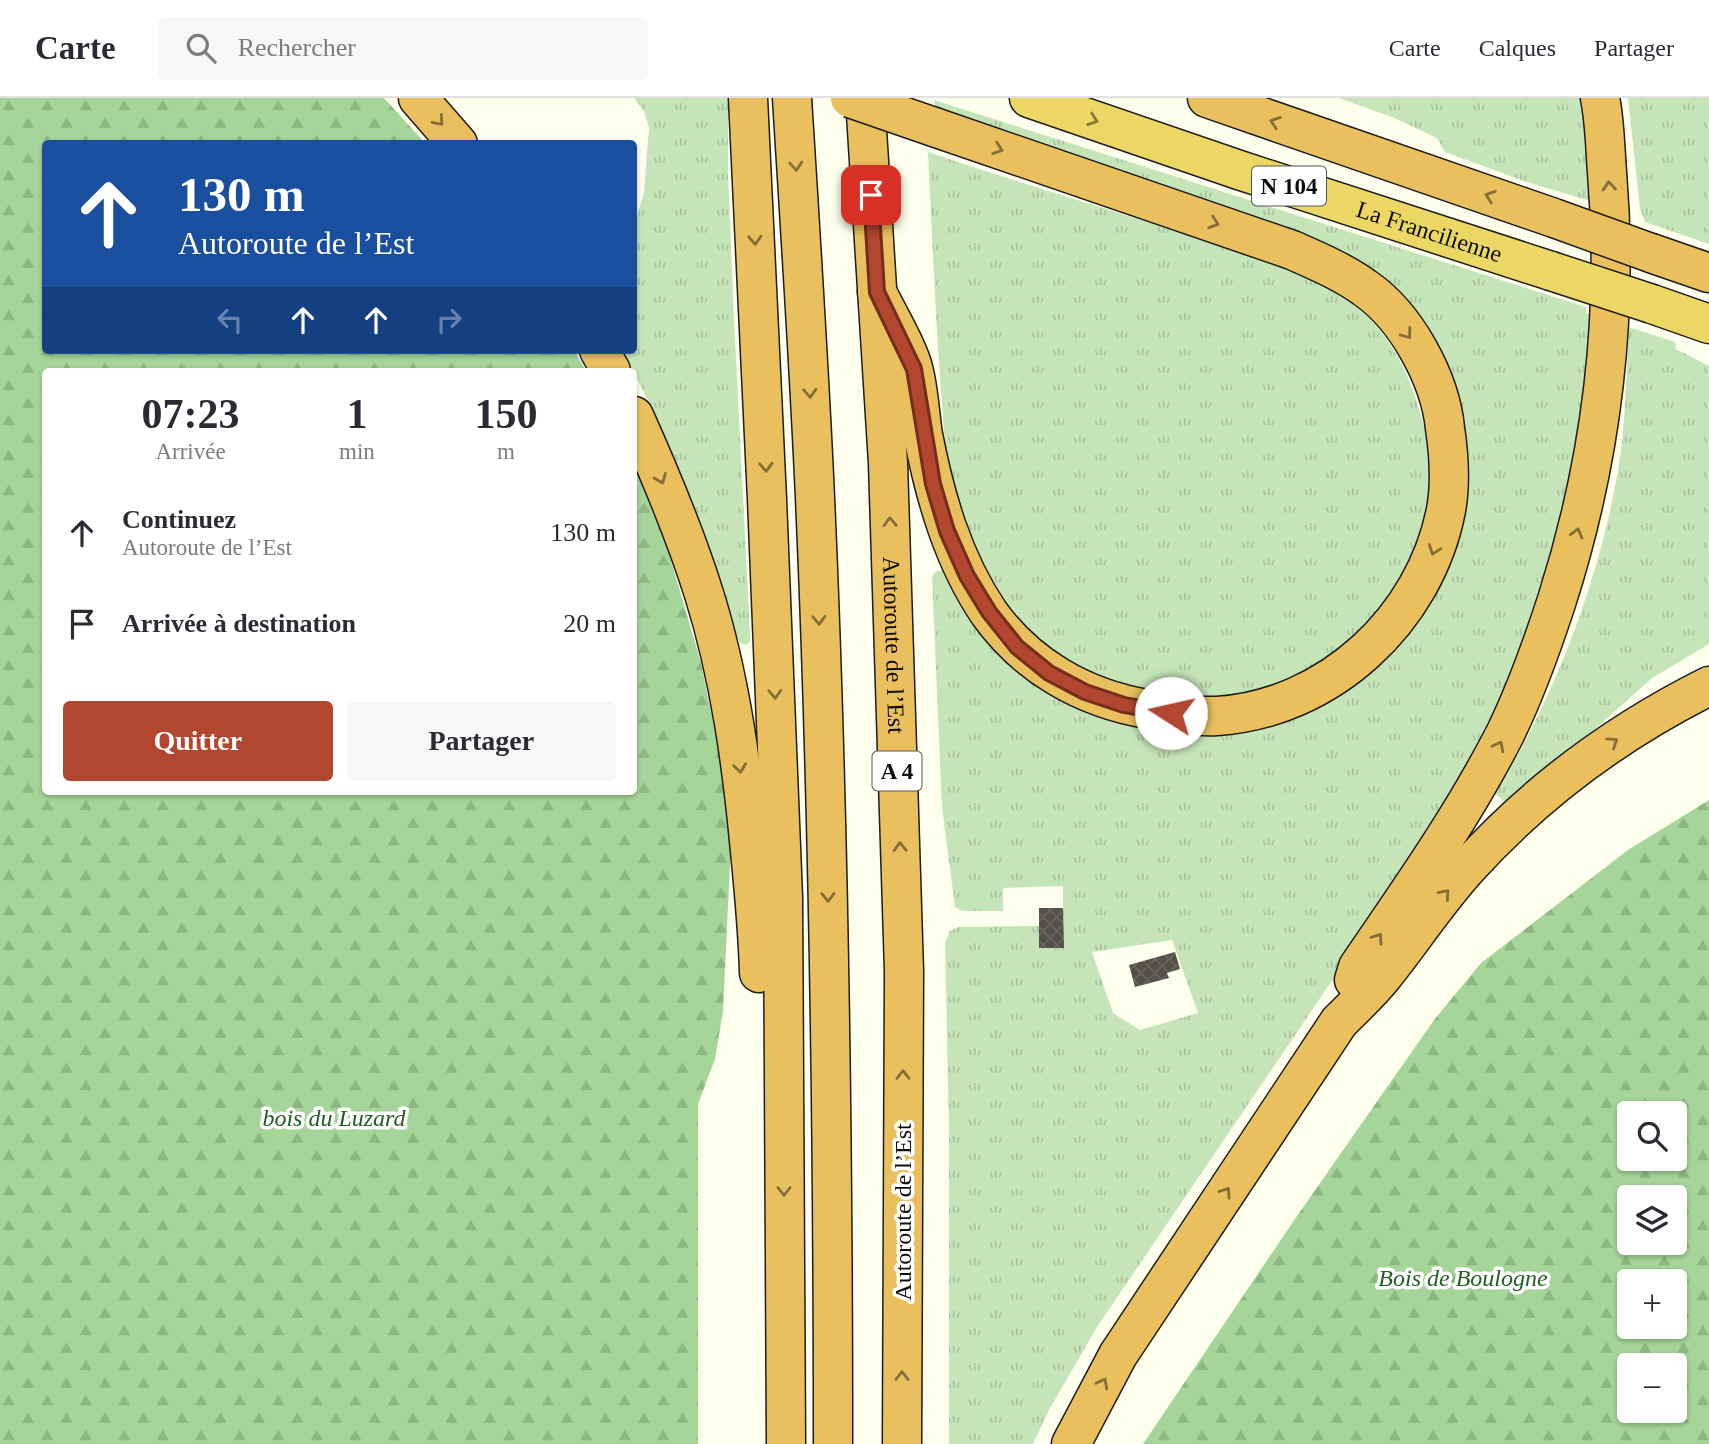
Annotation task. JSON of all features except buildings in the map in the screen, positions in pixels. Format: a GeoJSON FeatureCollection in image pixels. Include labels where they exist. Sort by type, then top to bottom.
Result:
{"type":"FeatureCollection","features":[{"type":"Feature","properties":{"kind":"highway"},"geometry":{"type":"LineString","coordinates":[[418,98],[455,140]]}},
{"type":"Feature","properties":{"kind":"highway"},"geometry":{"type":"LineString","coordinates":[[747,98],[781,856],[786,1444]]}},
{"type":"Feature","properties":{"kind":"highway"},"geometry":{"type":"LineString","coordinates":[[792,98],[814,477],[827,815],[833,1168],[833,1444]]}},
{"type":"Feature","properties":{"kind":"highway"},"geometry":{"type":"LineString","coordinates":[[850,98],[1292,250],[1367,289],[1415,344],[1431,373],[1443,411],[1449,459],[1446,509],[1433,555],[1414,595],[1390,628],[1361,658],[1331,679],[1259,709],[1217,716],[1136,708],[1085,692],[1049,673],[1017,647],[989,612],[967,576],[947,531],[933,484],[914,369],[877,292]]}},
{"type":"Feature","properties":{"kind":"highway","name":"Autoroute de l’Est"},"geometry":{"type":"LineString","coordinates":[[865,98],[888,463],[904,971],[902,1444]]}},
{"type":"Feature","properties":{"kind":"highway","name":"La Francilienne"},"geometry":{"type":"LineString","coordinates":[[1029,98],[1709,324]]}},
{"type":"Feature","properties":{"kind":"highway"},"geometry":{"type":"LineString","coordinates":[[1207,98],[1709,273]]}},
{"type":"Feature","properties":{"kind":"highway"},"geometry":{"type":"LineString","coordinates":[[1339,1022],[1358,967],[1440,848],[1476,789],[1506,731],[1546,634],[1568,564],[1592,465],[1610,323],[1610,206],[1600,98]]}},
{"type":"Feature","properties":{"kind":"highway"},"geometry":{"type":"LineString","coordinates":[[637,423],[659,472],[705,595],[729,699],[746,808],[753,885],[759,968],[762,1091],[784,1149]]}},
{"type":"Feature","properties":{"kind":"highway"},"geometry":{"type":"LineString","coordinates":[[1071,1444],[1118,1355],[1339,1022],[1381,978],[1435,907],[1470,866],[1586,760],[1640,723],[1709,686]]}},
{"type":"Feature","properties":{"kind":"green space","name":"bois du Luzard"},"geometry":{"type":"Polygon","coordinates":[[[0,98],[384,98],[422,140],[42,140],[42,354],[576,354],[584,368],[42,368],[42,795],[637,795],[637,473],[667,547],[701,663],[722,766],[731,843],[723,1011],[715,1059],[698,1104],[698,1444],[0,1444],[0,98]]]}},
{"type":"Feature","properties":{"kind":"green space"},"geometry":{"type":"Polygon","coordinates":[[[634,98],[728,98],[728,174],[750,635],[750,642],[746,645],[740,643],[736,635],[701,525],[637,378],[637,368],[632,368],[624,354],[637,354],[637,217],[644,192],[649,128],[644,111],[634,98]]]}},
{"type":"Feature","properties":{"kind":"green space"},"geometry":{"type":"Polygon","coordinates":[[[1339,98],[1586,98],[1590,201],[1527,182],[1445,152],[1437,138],[1392,117],[1339,98]]]}},
{"type":"Feature","properties":{"kind":"green space"},"geometry":{"type":"Polygon","coordinates":[[[1628,98],[1709,98],[1709,244],[1645,222],[1640,208],[1628,98]]]}},
{"type":"Feature","properties":{"kind":"green space"},"geometry":{"type":"Polygon","coordinates":[[[934,100],[1586,307],[1586,313],[1594,317],[1584,414],[1555,553],[1509,681],[1462,783],[1424,845],[1097,1327],[1050,1408],[1033,1444],[949,1444],[949,1129],[945,943],[950,931],[958,927],[1039,926],[1039,948],[1063,948],[1063,886],[1003,888],[1003,911],[962,911],[955,907],[942,807],[932,577],[935,572],[946,569],[1083,709],[1135,727],[1183,734],[1204,734],[1356,682],[1465,434],[1459,401],[1445,360],[1421,319],[935,110],[934,100]],[[1172,940],[1092,952],[1113,1013],[1140,1030],[1198,1013],[1172,940]]]}},
{"type":"Feature","properties":{"kind":"green space"},"geometry":{"type":"Polygon","coordinates":[[[928,152],[1298,274],[1354,305],[1388,340],[1407,376],[1423,424],[1431,472],[1427,517],[1419,542],[1392,593],[1375,616],[1335,655],[1302,675],[1258,690],[1226,697],[1191,699],[1129,688],[1089,673],[1046,644],[1011,608],[990,576],[973,542],[954,493],[948,464],[939,360],[928,152]]]}},
{"type":"Feature","properties":{"kind":"green space"},"geometry":{"type":"Polygon","coordinates":[[[1629,327],[1675,342],[1676,349],[1709,366],[1709,644],[1652,678],[1586,737],[1505,802],[1495,794],[1517,757],[1555,679],[1572,638],[1599,555],[1621,453],[1629,327]]]}},
{"type":"Feature","properties":{"kind":"green space","name":"Bois de Boulogne"},"geometry":{"type":"Polygon","coordinates":[[[1709,800],[1709,1444],[1143,1444],[1434,1020],[1481,963],[1628,850],[1709,800]]]}},
{"type":"Feature","properties":{"kind":"route"},"geometry":{"type":"LineString","coordinates":[[871,195],[877,292],[914,369],[933,484],[947,531],[967,576],[989,612],[1017,647],[1049,673],[1085,692],[1124,705],[1171,713]]}}]}
